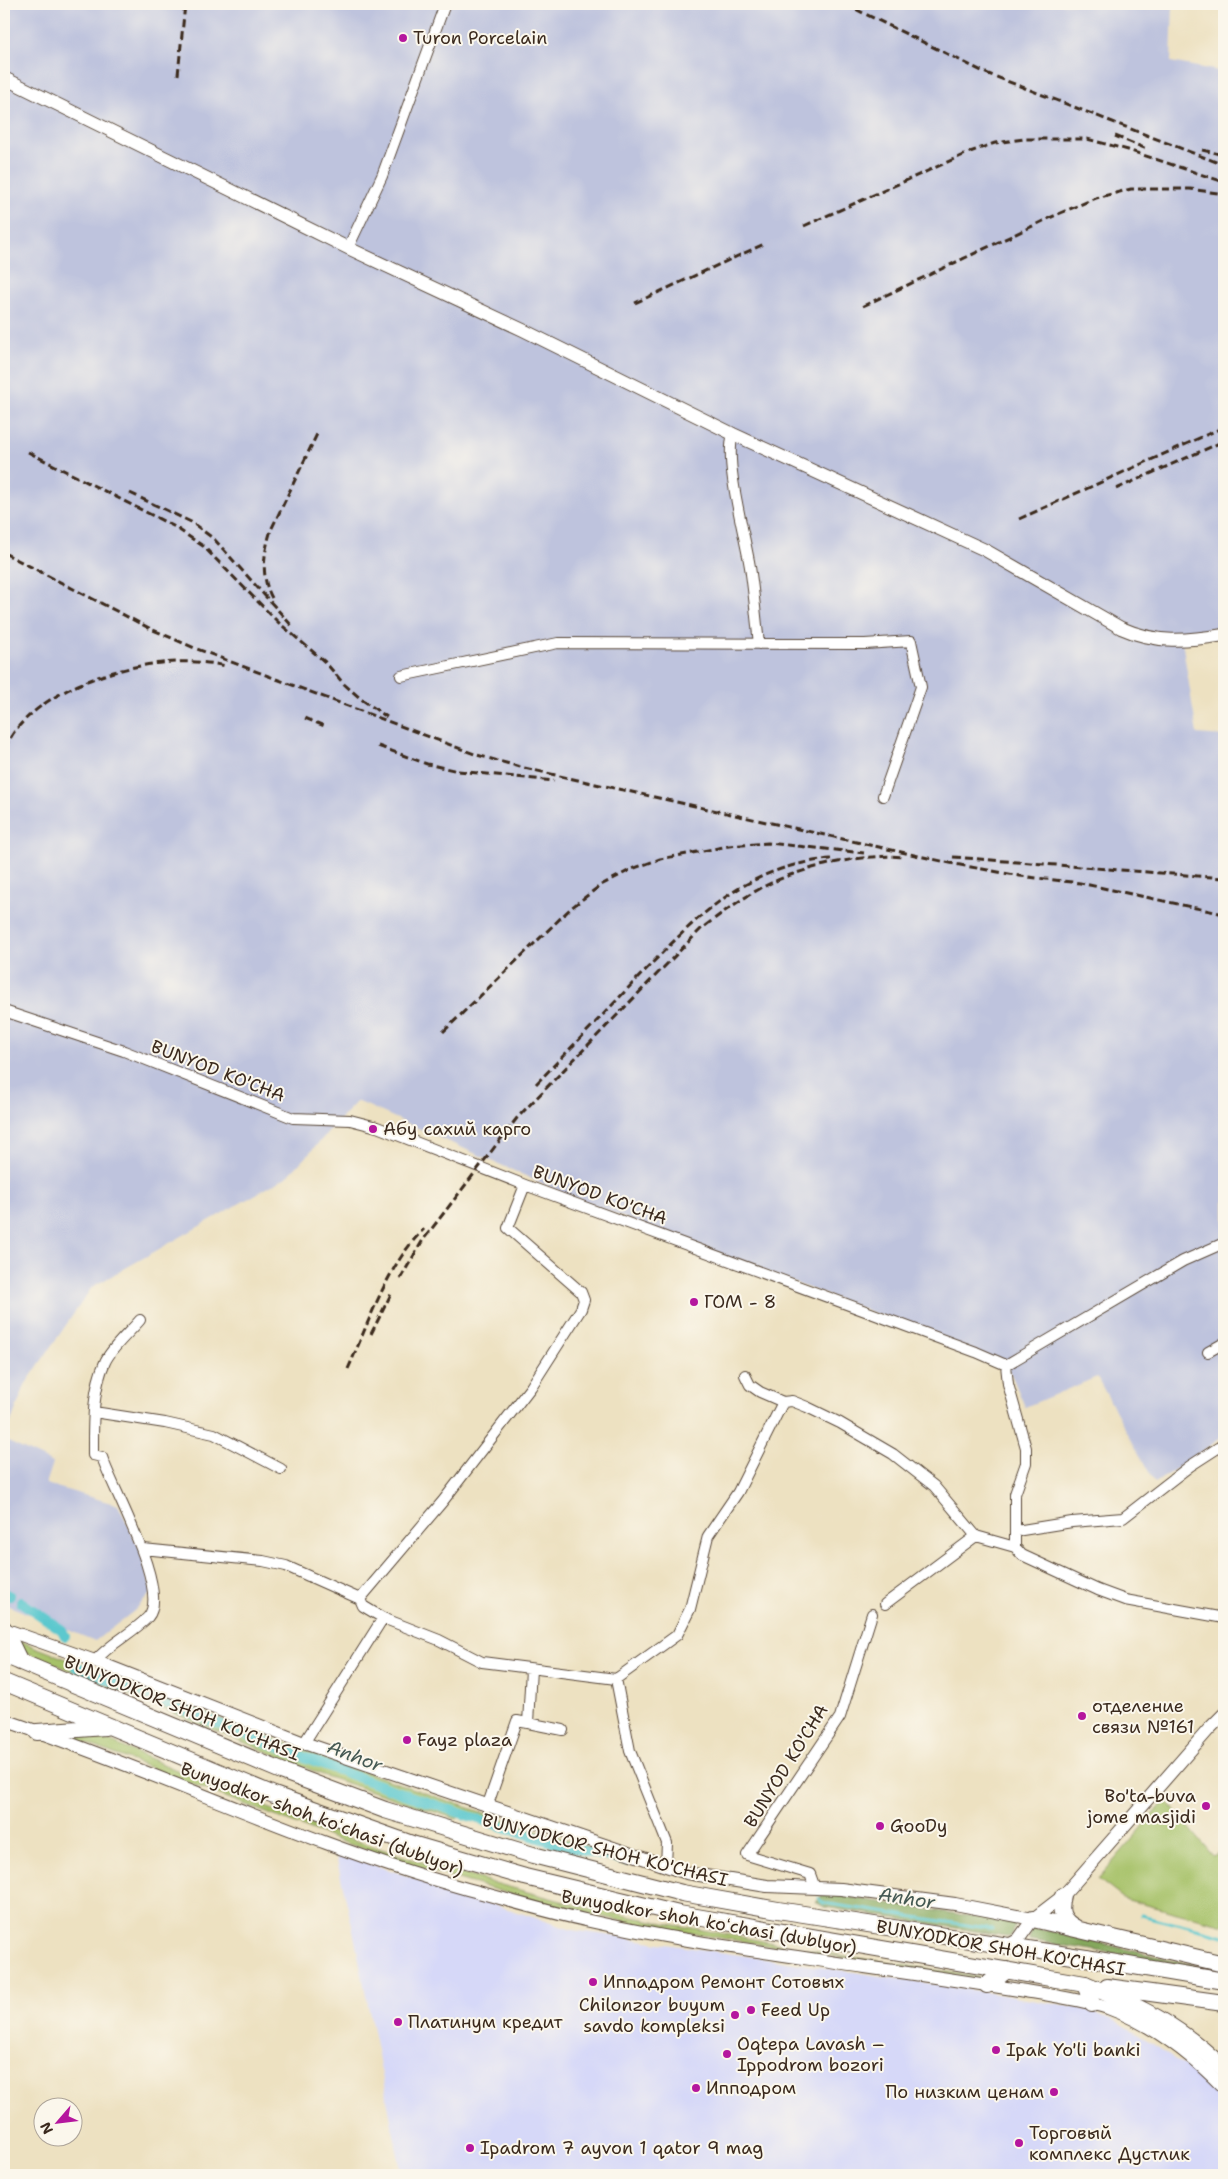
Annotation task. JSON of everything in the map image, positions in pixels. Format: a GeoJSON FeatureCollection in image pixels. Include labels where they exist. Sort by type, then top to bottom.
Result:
{"type":"FeatureCollection","features":[{"type":"Feature","properties":{"kind":"main road"},"geometry":{"type":"LineString","coordinates":[[4,1629],[20,1662]]}},
{"type":"Feature","properties":{"kind":"main road","name":"BUNYODKOR SHOH KO'CHASI"},"geometry":{"type":"LineString","coordinates":[[4,1656],[284,1772],[434,1826],[609,1875],[682,1893],[1224,1981]]}},
{"type":"Feature","properties":{"kind":"main road","name":"BUNYODKOR SHOH KO'CHASI"},"geometry":{"type":"LineString","coordinates":[[4,1682],[274,1795],[415,1845],[601,1897],[679,1914],[1085,1984],[1224,2003]]}},
{"type":"Feature","properties":{"kind":"main road"},"geometry":{"type":"LineString","coordinates":[[37,1732],[108,1727]]}},
{"type":"Feature","properties":{"kind":"main road"},"geometry":{"type":"LineString","coordinates":[[274,1795],[283,1795],[290,1790],[291,1782],[288,1774],[284,1772]]}},
{"type":"Feature","properties":{"kind":"main road"},"geometry":{"type":"LineString","coordinates":[[1063,1896],[1060,1907],[1062,1916],[1068,1923],[1080,1930]]}},
{"type":"Feature","properties":{"kind":"main road"},"geometry":{"type":"LineString","coordinates":[[1033,1919],[1224,1964]]}},
{"type":"Feature","properties":{"kind":"main road"},"geometry":{"type":"LineString","coordinates":[[987,1985],[1007,1970]]}},
{"type":"Feature","properties":{"kind":"main road"},"geometry":{"type":"LineString","coordinates":[[1085,1984],[1092,2004]]}},
{"type":"Feature","properties":{"kind":"main road"},"geometry":{"type":"LineString","coordinates":[[1085,1984],[1168,2022],[1199,2046],[1224,2069]]}},
{"type":"Feature","properties":{"kind":"street"},"geometry":{"type":"LineString","coordinates":[[348,248],[382,176],[445,4]]}},
{"type":"Feature","properties":{"kind":"street"},"geometry":{"type":"LineString","coordinates":[[4,78],[348,248],[523,330],[733,434],[985,550],[1104,620],[1138,636],[1156,640],[1175,641],[1224,635]]}},
{"type":"Feature","properties":{"kind":"street"},"geometry":{"type":"LineString","coordinates":[[733,434],[731,441],[732,468],[750,567],[758,644]]}},
{"type":"Feature","properties":{"kind":"street"},"geometry":{"type":"LineString","coordinates":[[401,676],[558,643],[865,644],[911,641],[921,687],[883,796]]}},
{"type":"Feature","properties":{"kind":"street","name":"BUNYOD KO'CHA"},"geometry":{"type":"LineString","coordinates":[[4,1011],[124,1052],[293,1118],[350,1120],[377,1126],[525,1185],[764,1272],[1006,1365]]}},
{"type":"Feature","properties":{"kind":"street"},"geometry":{"type":"LineString","coordinates":[[360,1599],[439,1506],[519,1402],[581,1309],[584,1300],[581,1292],[508,1228],[525,1185]]}},
{"type":"Feature","properties":{"kind":"street"},"geometry":{"type":"LineString","coordinates":[[1015,1547],[1015,1494],[1026,1463],[1026,1448],[1008,1384],[1006,1365],[1183,1261],[1224,1242]]}},
{"type":"Feature","properties":{"kind":"street"},"geometry":{"type":"LineString","coordinates":[[96,1661],[102,1652],[149,1616],[154,1598],[142,1549],[108,1477],[102,1457],[92,1455],[94,1412],[99,1379],[105,1361],[140,1320]]}},
{"type":"Feature","properties":{"kind":"street"},"geometry":{"type":"LineString","coordinates":[[1208,1352],[1224,1343]]}},
{"type":"Feature","properties":{"kind":"street"},"geometry":{"type":"LineString","coordinates":[[745,1375],[750,1385],[760,1392],[783,1402],[792,1401],[807,1407],[840,1423],[893,1454],[934,1486],[976,1536],[1015,1547],[1022,1555],[1093,1588],[1125,1600],[1224,1618]]}},
{"type":"Feature","properties":{"kind":"street"},"geometry":{"type":"LineString","coordinates":[[142,1549],[263,1561],[286,1566],[360,1599],[363,1606],[383,1618],[439,1640],[482,1662],[616,1679],[677,1636],[690,1609],[708,1536],[738,1492],[783,1402]]}},
{"type":"Feature","properties":{"kind":"street"},"geometry":{"type":"LineString","coordinates":[[94,1412],[165,1423],[214,1434],[281,1469]]}},
{"type":"Feature","properties":{"kind":"street"},"geometry":{"type":"LineString","coordinates":[[1016,1531],[1072,1522],[1123,1518],[1190,1466],[1223,1446]]}},
{"type":"Feature","properties":{"kind":"street"},"geometry":{"type":"LineString","coordinates":[[885,1604],[976,1536]]}},
{"type":"Feature","properties":{"kind":"street","name":"BUNYOD KO'CHA"},"geometry":{"type":"LineString","coordinates":[[815,1888],[810,1874],[747,1855],[840,1717],[872,1614]]}},
{"type":"Feature","properties":{"kind":"street"},"geometry":{"type":"LineString","coordinates":[[304,1743],[383,1618]]}},
{"type":"Feature","properties":{"kind":"street"},"geometry":{"type":"LineString","coordinates":[[4,1629],[96,1661],[304,1743],[487,1807],[687,1873],[767,1886],[841,1889],[955,1904],[1033,1919]]}},
{"type":"Feature","properties":{"kind":"street"},"geometry":{"type":"LineString","coordinates":[[528,1723],[531,1669]]}},
{"type":"Feature","properties":{"kind":"street"},"geometry":{"type":"LineString","coordinates":[[616,1679],[630,1751],[667,1843],[666,1865]]}},
{"type":"Feature","properties":{"kind":"street"},"geometry":{"type":"LineString","coordinates":[[1006,1946],[1018,1940],[1033,1919],[1063,1896],[1202,1736],[1224,1714]]}},
{"type":"Feature","properties":{"kind":"street","name":"Bunyodkor shoh koʻchasi (dublyor)"},"geometry":{"type":"LineString","coordinates":[[4,1720],[342,1848],[425,1877],[550,1912],[689,1940],[987,1985],[1092,2004],[1108,2009],[1140,2024],[1171,2042],[1193,2059],[1224,2088]]}},
{"type":"Feature","properties":{"kind":"street"},"geometry":{"type":"LineString","coordinates":[[487,1807],[517,1721],[563,1730]]}},
{"type":"Feature","properties":{"kind":"shaded area"},"geometry":{"type":"Polygon","coordinates":[[[4,4],[1173,4],[1171,62],[1224,72],[1224,626],[1181,634],[1197,734],[1224,736],[1224,1436],[1155,1483],[1097,1377],[1025,1407],[1007,1364],[591,1205],[357,1101],[288,1176],[92,1287],[25,1385],[4,1440],[4,4]]]}},
{"type":"Feature","properties":{"kind":"shaded area"},"geometry":{"type":"Polygon","coordinates":[[[4,1440],[53,1463],[46,1484],[118,1505],[140,1549],[152,1592],[134,1611],[95,1641],[4,1604],[4,1440]]]}},
{"type":"Feature","properties":{"kind":"shaded area","name":"Chilonzor buyum savdo kompleksi"},"geometry":{"type":"Polygon","coordinates":[[[335,1852],[572,1930],[967,1989],[1084,2009],[1116,2021],[1152,2043],[1195,2073],[1210,2088],[1224,2105],[1224,2175],[402,2175],[353,1930],[335,1852]]]}},
{"type":"Feature","properties":{"kind":"green space"},"geometry":{"type":"Polygon","coordinates":[[[17,1640],[313,1753],[463,1806],[614,1854],[615,1857],[572,1847],[463,1813],[457,1819],[328,1777],[21,1650],[17,1640]]]}},
{"type":"Feature","properties":{"kind":"green space"},"geometry":{"type":"Polygon","coordinates":[[[95,1735],[242,1798],[339,1835],[421,1862],[505,1886],[591,1909],[648,1920],[839,1955],[980,1977],[978,1979],[647,1926],[503,1892],[420,1868],[337,1840],[73,1738],[75,1736],[95,1735]]]}},
{"type":"Feature","properties":{"kind":"green space"},"geometry":{"type":"Polygon","coordinates":[[[1166,1800],[1213,1856],[1224,1849],[1224,1925],[1124,1899],[1098,1879],[1166,1800]]]}},
{"type":"Feature","properties":{"kind":"green space"},"geometry":{"type":"Polygon","coordinates":[[[828,1894],[1015,1923],[1012,1937],[825,1907],[815,1902],[821,1896],[828,1894]]]}},
{"type":"Feature","properties":{"kind":"green space"},"geometry":{"type":"Polygon","coordinates":[[[1032,1927],[1211,1969],[1029,1940],[1032,1927]]]}},
{"type":"Feature","properties":{"kind":"waterway","name":"Anhor"},"geometry":{"type":"LineString","coordinates":[[4,1593],[10,1596]]}},
{"type":"Feature","properties":{"kind":"waterway","name":"Anhor"},"geometry":{"type":"LineString","coordinates":[[21,1602],[62,1630],[65,1636]]}},
{"type":"Feature","properties":{"kind":"waterway","name":"Anhor"},"geometry":{"type":"LineString","coordinates":[[76,1667],[274,1746],[424,1801],[550,1842],[627,1861]]}},
{"type":"Feature","properties":{"kind":"waterway","name":"Anhor"},"geometry":{"type":"LineString","coordinates":[[818,1898],[823,1903],[993,1929]]}},
{"type":"Feature","properties":{"kind":"waterway","name":"Anhor"},"geometry":{"type":"LineString","coordinates":[[1141,1915],[1224,1936]]}},
{"type":"Feature","properties":{"kind":"railway"},"geometry":{"type":"LineString","coordinates":[[178,75],[185,4]]}},
{"type":"Feature","properties":{"kind":"railway"},"geometry":{"type":"LineString","coordinates":[[845,4],[986,73],[1224,165]]}},
{"type":"Feature","properties":{"kind":"railway"},"geometry":{"type":"LineString","coordinates":[[1115,136],[1147,149]]}},
{"type":"Feature","properties":{"kind":"railway"},"geometry":{"type":"LineString","coordinates":[[804,226],[970,152],[995,143],[1024,139],[1087,139],[1128,150],[1224,182]]}},
{"type":"Feature","properties":{"kind":"railway"},"geometry":{"type":"LineString","coordinates":[[1202,150],[1224,155]]}},
{"type":"Feature","properties":{"kind":"railway"},"geometry":{"type":"LineString","coordinates":[[863,306],[1096,198],[1131,189],[1190,189],[1224,194]]}},
{"type":"Feature","properties":{"kind":"railway"},"geometry":{"type":"LineString","coordinates":[[635,303],[764,244]]}},
{"type":"Feature","properties":{"kind":"railway"},"geometry":{"type":"LineString","coordinates":[[1019,519],[1224,427]]}},
{"type":"Feature","properties":{"kind":"railway"},"geometry":{"type":"LineString","coordinates":[[272,598],[268,590],[264,564],[271,530],[318,432]]}},
{"type":"Feature","properties":{"kind":"railway"},"geometry":{"type":"LineString","coordinates":[[1116,489],[1224,441]]}},
{"type":"Feature","properties":{"kind":"railway"},"geometry":{"type":"LineString","coordinates":[[28,452],[175,527],[203,546],[278,622],[325,662],[344,684],[361,699],[387,717]]}},
{"type":"Feature","properties":{"kind":"railway"},"geometry":{"type":"LineString","coordinates":[[130,493],[191,522],[214,539],[293,627]]}},
{"type":"Feature","properties":{"kind":"railway"},"geometry":{"type":"LineString","coordinates":[[4,553],[151,629],[197,649],[477,755],[524,768],[955,864],[1020,876],[1080,883],[1224,914]]}},
{"type":"Feature","properties":{"kind":"railway"},"geometry":{"type":"LineString","coordinates":[[4,748],[17,728],[38,708],[61,693],[87,681],[144,665],[201,662],[226,666]]}},
{"type":"Feature","properties":{"kind":"railway"},"geometry":{"type":"LineString","coordinates":[[305,718],[327,727]]}},
{"type":"Feature","properties":{"kind":"railway"},"geometry":{"type":"LineString","coordinates":[[378,746],[427,764],[458,771],[554,781]]}},
{"type":"Feature","properties":{"kind":"railway"},"geometry":{"type":"LineString","coordinates":[[443,1032],[571,908],[601,885],[632,869],[660,859],[729,846],[768,843],[864,853]]}},
{"type":"Feature","properties":{"kind":"railway"},"geometry":{"type":"LineString","coordinates":[[400,1279],[423,1240],[517,1118],[701,929],[744,898],[785,877],[835,862],[871,857],[902,857]]}},
{"type":"Feature","properties":{"kind":"railway"},"geometry":{"type":"LineString","coordinates":[[953,857],[1224,878]]}},
{"type":"Feature","properties":{"kind":"railway"},"geometry":{"type":"LineString","coordinates":[[536,1084],[677,938],[721,900],[745,885],[771,873],[800,864],[832,859]]}},
{"type":"Feature","properties":{"kind":"railway"},"geometry":{"type":"LineString","coordinates":[[348,1369],[389,1277],[399,1259],[424,1229]]}},
{"type":"Feature","properties":{"kind":"railway"},"geometry":{"type":"LineString","coordinates":[[371,1334],[391,1294]]}},
{"type":"Feature","properties":{"kind":"place","name":"Turon Porcelain"},"geometry":{"type":"Point","coordinates":[403,38]}},
{"type":"Feature","properties":{"kind":"place","name":"Абу сахий карго"},"geometry":{"type":"Point","coordinates":[373,1129]}},
{"type":"Feature","properties":{"kind":"place","name":"ГОМ - 8"},"geometry":{"type":"Point","coordinates":[694,1302]}},
{"type":"Feature","properties":{"kind":"place","name":"отделение связи №161"},"geometry":{"type":"Point","coordinates":[1082,1716]}},
{"type":"Feature","properties":{"kind":"place","name":"Fayz plaza"},"geometry":{"type":"Point","coordinates":[407,1740]}},
{"type":"Feature","properties":{"kind":"place","name":"Bo'ta-buva jome masjidi"},"geometry":{"type":"Point","coordinates":[1206,1806]}},
{"type":"Feature","properties":{"kind":"place","name":"GooDy"},"geometry":{"type":"Point","coordinates":[880,1826]}},
{"type":"Feature","properties":{"kind":"place","name":"Иппадром Ремонт Сотовых"},"geometry":{"type":"Point","coordinates":[593,1982]}},
{"type":"Feature","properties":{"kind":"place","name":"Feed Up"},"geometry":{"type":"Point","coordinates":[751,2010]}},
{"type":"Feature","properties":{"kind":"place","name":"Chilonzor buyum savdo kompleksi"},"geometry":{"type":"Point","coordinates":[735,2015]}},
{"type":"Feature","properties":{"kind":"place","name":"Платинум кредит"},"geometry":{"type":"Point","coordinates":[398,2022]}},
{"type":"Feature","properties":{"kind":"place","name":"Ipak Yo'li banki"},"geometry":{"type":"Point","coordinates":[996,2050]}},
{"type":"Feature","properties":{"kind":"place","name":"Oqtepa Lavash – Ippodrom bozori"},"geometry":{"type":"Point","coordinates":[727,2054]}},
{"type":"Feature","properties":{"kind":"place","name":"Ипподром"},"geometry":{"type":"Point","coordinates":[696,2088]}},
{"type":"Feature","properties":{"kind":"place","name":"По низким ценам"},"geometry":{"type":"Point","coordinates":[1054,2092]}},
{"type":"Feature","properties":{"kind":"place","name":"Торговый комплекс Дустлик"},"geometry":{"type":"Point","coordinates":[1019,2143]}},
{"type":"Feature","properties":{"kind":"place","name":"Ipadrom 7 ayvon 1 qator 9 mag"},"geometry":{"type":"Point","coordinates":[470,2148]}}]}
